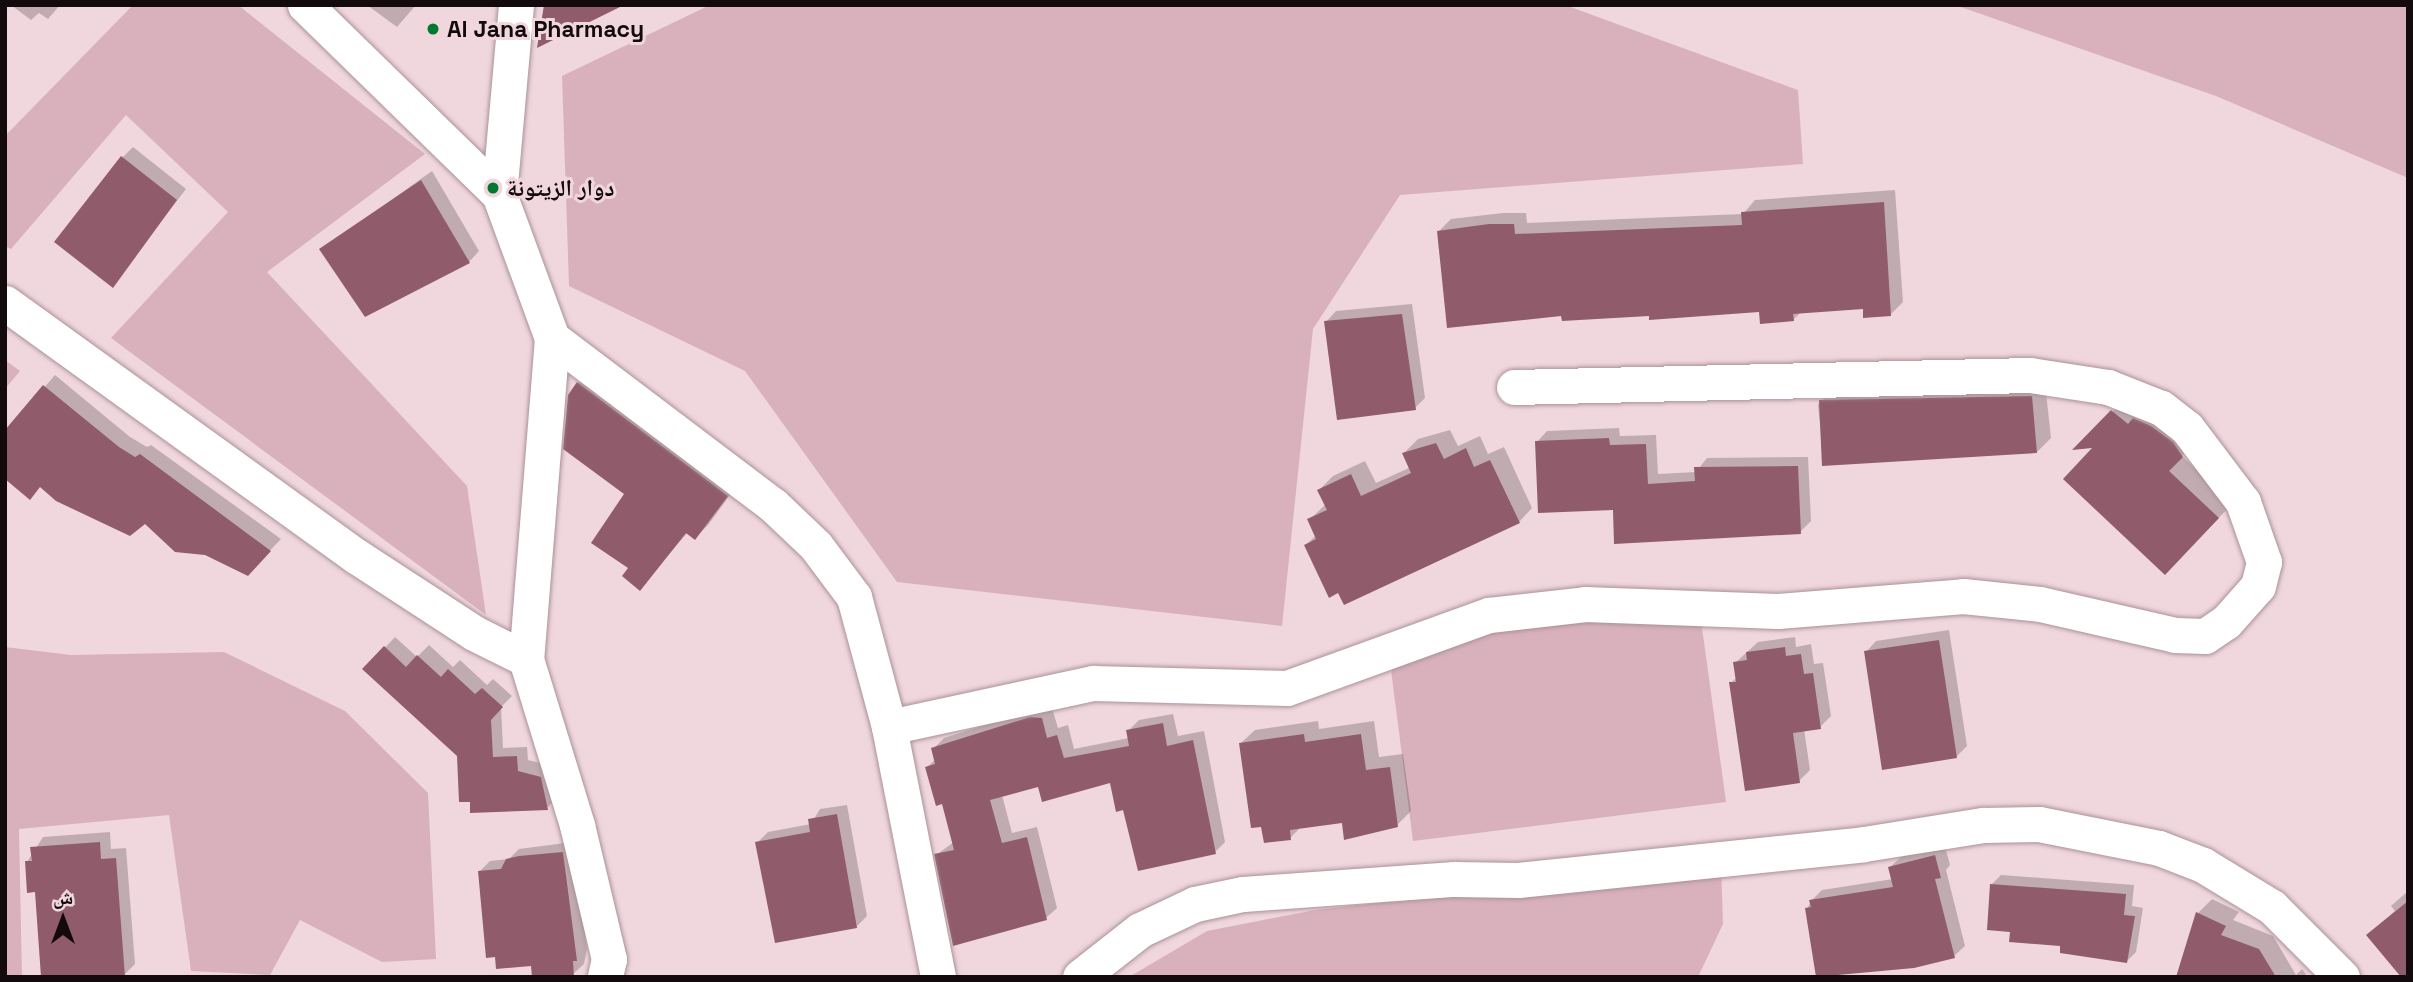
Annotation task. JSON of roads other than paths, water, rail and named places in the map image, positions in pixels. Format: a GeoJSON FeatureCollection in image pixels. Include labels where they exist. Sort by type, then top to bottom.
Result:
{"type":"FeatureCollection","features":[{"type":"Feature","properties":{"kind":"street"},"geometry":{"type":"LineString","coordinates":[[305,5],[499,194]]}},
{"type":"Feature","properties":{"kind":"street"},"geometry":{"type":"LineString","coordinates":[[516,5],[499,194],[552,338],[526,659],[578,825],[609,959],[605,977]]}},
{"type":"Feature","properties":{"kind":"street"},"geometry":{"type":"LineString","coordinates":[[5,303],[356,556],[474,633],[526,659]]}},
{"type":"Feature","properties":{"kind":"street"},"geometry":{"type":"LineString","coordinates":[[552,338],[736,474],[816,546],[854,597],[889,727],[938,977]]}},
{"type":"Feature","properties":{"kind":"street"},"geometry":{"type":"LineString","coordinates":[[889,727],[1093,683],[1287,688],[1489,615],[1585,604],[1778,611],[1963,596],[2040,604],[2175,635],[2205,636],[2225,622],[2258,586],[2264,562],[2243,502],[2186,428],[2161,408],[2108,387],[2030,375],[1514,387]]}},
{"type":"Feature","properties":{"kind":"street"},"geometry":{"type":"LineString","coordinates":[[1080,977],[1140,930],[1195,904],[1243,894],[1454,879],[1518,880],[1864,844],[1983,825],[2039,824],[2159,848],[2196,862],[2272,907],[2342,977]]}},
{"type":"Feature","properties":{"kind":"place","name":"Al Jana Pharmacy"},"geometry":{"type":"Point","coordinates":[433,29]}},
{"type":"Feature","properties":{"kind":"place","name":"دوار الزيتونة"},"geometry":{"type":"Point","coordinates":[493,188]}}]}
